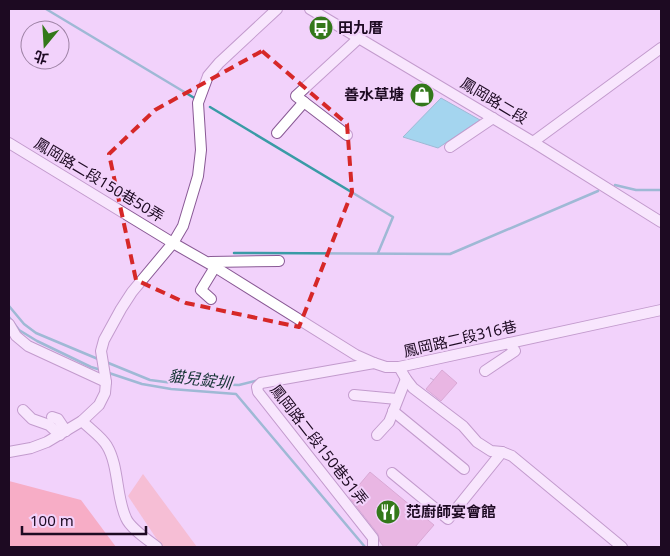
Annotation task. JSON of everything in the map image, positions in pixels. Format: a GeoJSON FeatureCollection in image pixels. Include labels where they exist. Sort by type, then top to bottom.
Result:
{"type":"FeatureCollection","features":[{"type":"Feature","properties":{"kind":"street"},"geometry":{"type":"LineString","coordinates":[[9,452],[47,442],[82,421],[99,405],[105,393],[101,351],[109,332],[121,308],[132,292],[174,243],[183,226],[198,176],[201,150],[198,103],[208,76],[219,63],[277,9]]}},
{"type":"Feature","properties":{"kind":"street","name":"鳳岡路二段"},"geometry":{"type":"LineString","coordinates":[[310,9],[533,142],[661,222]]}},
{"type":"Feature","properties":{"kind":"street"},"geometry":{"type":"LineString","coordinates":[[347,135],[296,96],[359,38]]}},
{"type":"Feature","properties":{"kind":"street"},"geometry":{"type":"LineString","coordinates":[[533,142],[661,48]]}},
{"type":"Feature","properties":{"kind":"street"},"geometry":{"type":"LineString","coordinates":[[277,133],[304,102]]}},
{"type":"Feature","properties":{"kind":"street"},"geometry":{"type":"LineString","coordinates":[[450,147],[493,118]]}},
{"type":"Feature","properties":{"kind":"street","name":"鳳岡路二段150巷50弄"},"geometry":{"type":"LineString","coordinates":[[9,142],[174,243]]}},
{"type":"Feature","properties":{"kind":"street","name":"鳳岡路二段150巷51弄"},"geometry":{"type":"LineString","coordinates":[[174,243],[356,354],[386,367],[400,367]]}},
{"type":"Feature","properties":{"kind":"street"},"geometry":{"type":"LineString","coordinates":[[211,299],[201,290],[211,264],[279,261]]}},
{"type":"Feature","properties":{"kind":"street","name":"鳳岡路二段316巷"},"geometry":{"type":"LineString","coordinates":[[622,547],[512,456],[502,452],[491,451],[477,442],[463,426],[413,388],[400,367],[661,310]]}},
{"type":"Feature","properties":{"kind":"street"},"geometry":{"type":"LineString","coordinates":[[9,324],[16,336],[28,346],[105,378]]}},
{"type":"Feature","properties":{"kind":"street"},"geometry":{"type":"LineString","coordinates":[[485,370],[515,351],[510,343]]}},
{"type":"Feature","properties":{"kind":"street","name":"鳳岡路二段150巷51弄"},"geometry":{"type":"LineString","coordinates":[[373,547],[373,538],[258,392],[257,387],[261,383],[374,363]]}},
{"type":"Feature","properties":{"kind":"street"},"geometry":{"type":"LineString","coordinates":[[377,436],[389,422],[406,379]]}},
{"type":"Feature","properties":{"kind":"street"},"geometry":{"type":"LineString","coordinates":[[354,395],[398,399]]}},
{"type":"Feature","properties":{"kind":"street"},"geometry":{"type":"LineString","coordinates":[[23,410],[32,419],[63,433]]}},
{"type":"Feature","properties":{"kind":"street"},"geometry":{"type":"LineString","coordinates":[[393,411],[464,469]]}},
{"type":"Feature","properties":{"kind":"street"},"geometry":{"type":"LineString","coordinates":[[52,417],[58,419],[63,433]]}},
{"type":"Feature","properties":{"kind":"street"},"geometry":{"type":"LineString","coordinates":[[82,421],[106,444],[109,450],[126,518],[129,523],[157,547]]}},
{"type":"Feature","properties":{"kind":"street"},"geometry":{"type":"LineString","coordinates":[[392,473],[448,519],[502,452]]}},
{"type":"Feature","properties":{"kind":"path"},"geometry":{"type":"LineString","coordinates":[[430,378],[434,380]]}},
{"type":"Feature","properties":{"kind":"highlighted area"},"geometry":{"type":"Polygon","coordinates":[[[262,51],[347,124],[352,192],[299,327],[186,303],[136,280],[109,154],[155,110],[262,51]]]}},
{"type":"Feature","properties":{"kind":"shaded area"},"geometry":{"type":"Polygon","coordinates":[[[441,98],[480,120],[438,148],[403,137],[441,98]]]}},
{"type":"Feature","properties":{"kind":"shaded area"},"geometry":{"type":"Polygon","coordinates":[[[143,474],[197,547],[162,547],[128,496],[143,474]]]}},
{"type":"Feature","properties":{"kind":"shaded area"},"geometry":{"type":"Polygon","coordinates":[[[9,481],[81,500],[116,547],[9,547],[9,481]]]}},
{"type":"Feature","properties":{"kind":"building"},"geometry":{"type":"Polygon","coordinates":[[[442,370],[457,383],[441,401],[426,389],[442,370]]]}},
{"type":"Feature","properties":{"kind":"building","name":"范廚師宴會館"},"geometry":{"type":"Polygon","coordinates":[[[370,472],[434,525],[415,547],[384,547],[380,542],[378,534],[349,497],[370,472]]]}},
{"type":"Feature","properties":{"kind":"waterway"},"geometry":{"type":"LineString","coordinates":[[46,9],[196,99]]}},
{"type":"Feature","properties":{"kind":"waterway"},"geometry":{"type":"LineString","coordinates":[[210,107],[393,217],[378,253]]}},
{"type":"Feature","properties":{"kind":"waterway"},"geometry":{"type":"LineString","coordinates":[[615,185],[636,190],[661,190]]}},
{"type":"Feature","properties":{"kind":"waterway"},"geometry":{"type":"LineString","coordinates":[[234,253],[450,254],[598,191]]}},
{"type":"Feature","properties":{"kind":"waterway"},"geometry":{"type":"LineString","coordinates":[[9,306],[24,324],[36,333],[98,359]]}},
{"type":"Feature","properties":{"kind":"waterway","name":"貓兒錠圳"},"geometry":{"type":"LineString","coordinates":[[9,317],[19,330],[37,341],[101,370]]}},
{"type":"Feature","properties":{"kind":"waterway"},"geometry":{"type":"LineString","coordinates":[[106,362],[150,380],[173,383],[239,385],[259,380]]}},
{"type":"Feature","properties":{"kind":"waterway","name":"貓兒錠圳"},"geometry":{"type":"LineString","coordinates":[[106,372],[142,384],[171,389],[236,394],[365,547]]}},
{"type":"Feature","properties":{"kind":"place","name":"田九厝"},"geometry":{"type":"Point","coordinates":[321,28]}},
{"type":"Feature","properties":{"kind":"place","name":"善水草塘"},"geometry":{"type":"Point","coordinates":[422,95]}},
{"type":"Feature","properties":{"kind":"place","name":"范廚師宴會館"},"geometry":{"type":"Point","coordinates":[388,512]}}]}
